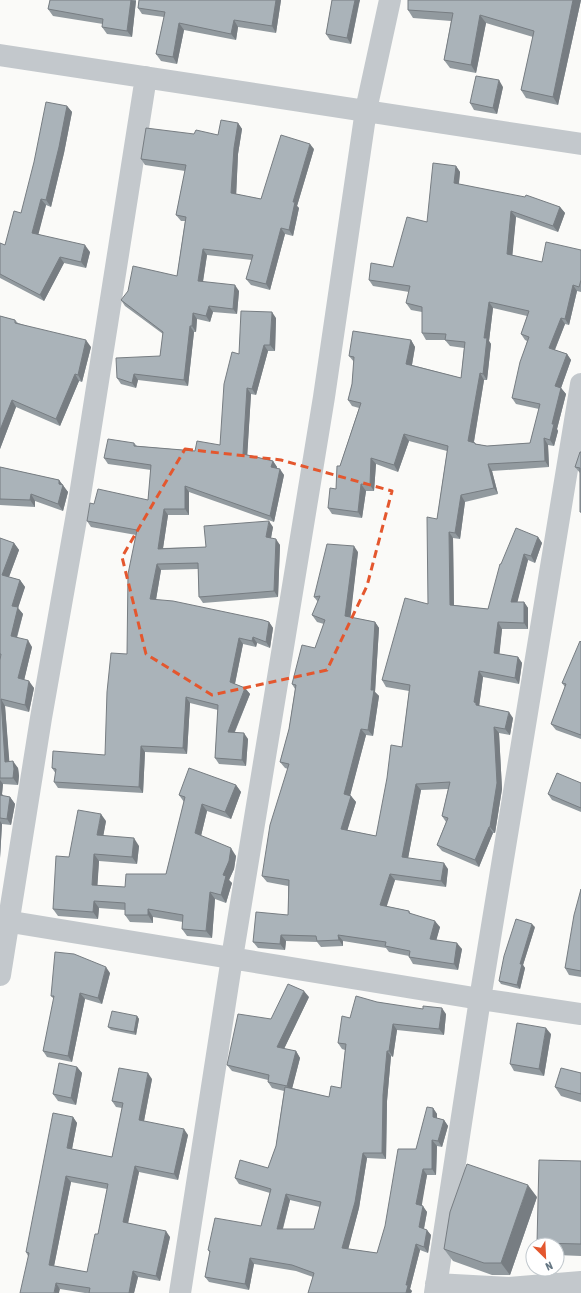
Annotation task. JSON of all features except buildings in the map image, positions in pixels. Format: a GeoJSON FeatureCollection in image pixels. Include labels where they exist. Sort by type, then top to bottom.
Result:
{"type":"FeatureCollection","features":[{"type":"Feature","properties":{"kind":"street"},"geometry":{"type":"LineString","coordinates":[[180,1293],[232,958],[324,398],[366,110],[390,0]]}},
{"type":"Feature","properties":{"kind":"street"},"geometry":{"type":"LineString","coordinates":[[0,55],[581,144]]}},
{"type":"Feature","properties":{"kind":"street"},"geometry":{"type":"LineString","coordinates":[[0,974],[4,921],[78,508],[146,77]]}},
{"type":"Feature","properties":{"kind":"street"},"geometry":{"type":"LineString","coordinates":[[581,384],[480,1000],[436,1288],[509,1288],[581,1282]]}},
{"type":"Feature","properties":{"kind":"street"},"geometry":{"type":"LineString","coordinates":[[4,921],[480,1000],[581,1014]]}},
{"type":"Feature","properties":{"kind":"highlighted area"},"geometry":{"type":"Polygon","coordinates":[[[185,449],[281,460],[392,491],[367,586],[327,670],[212,695],[146,654],[122,557],[185,449]]]}}]}
